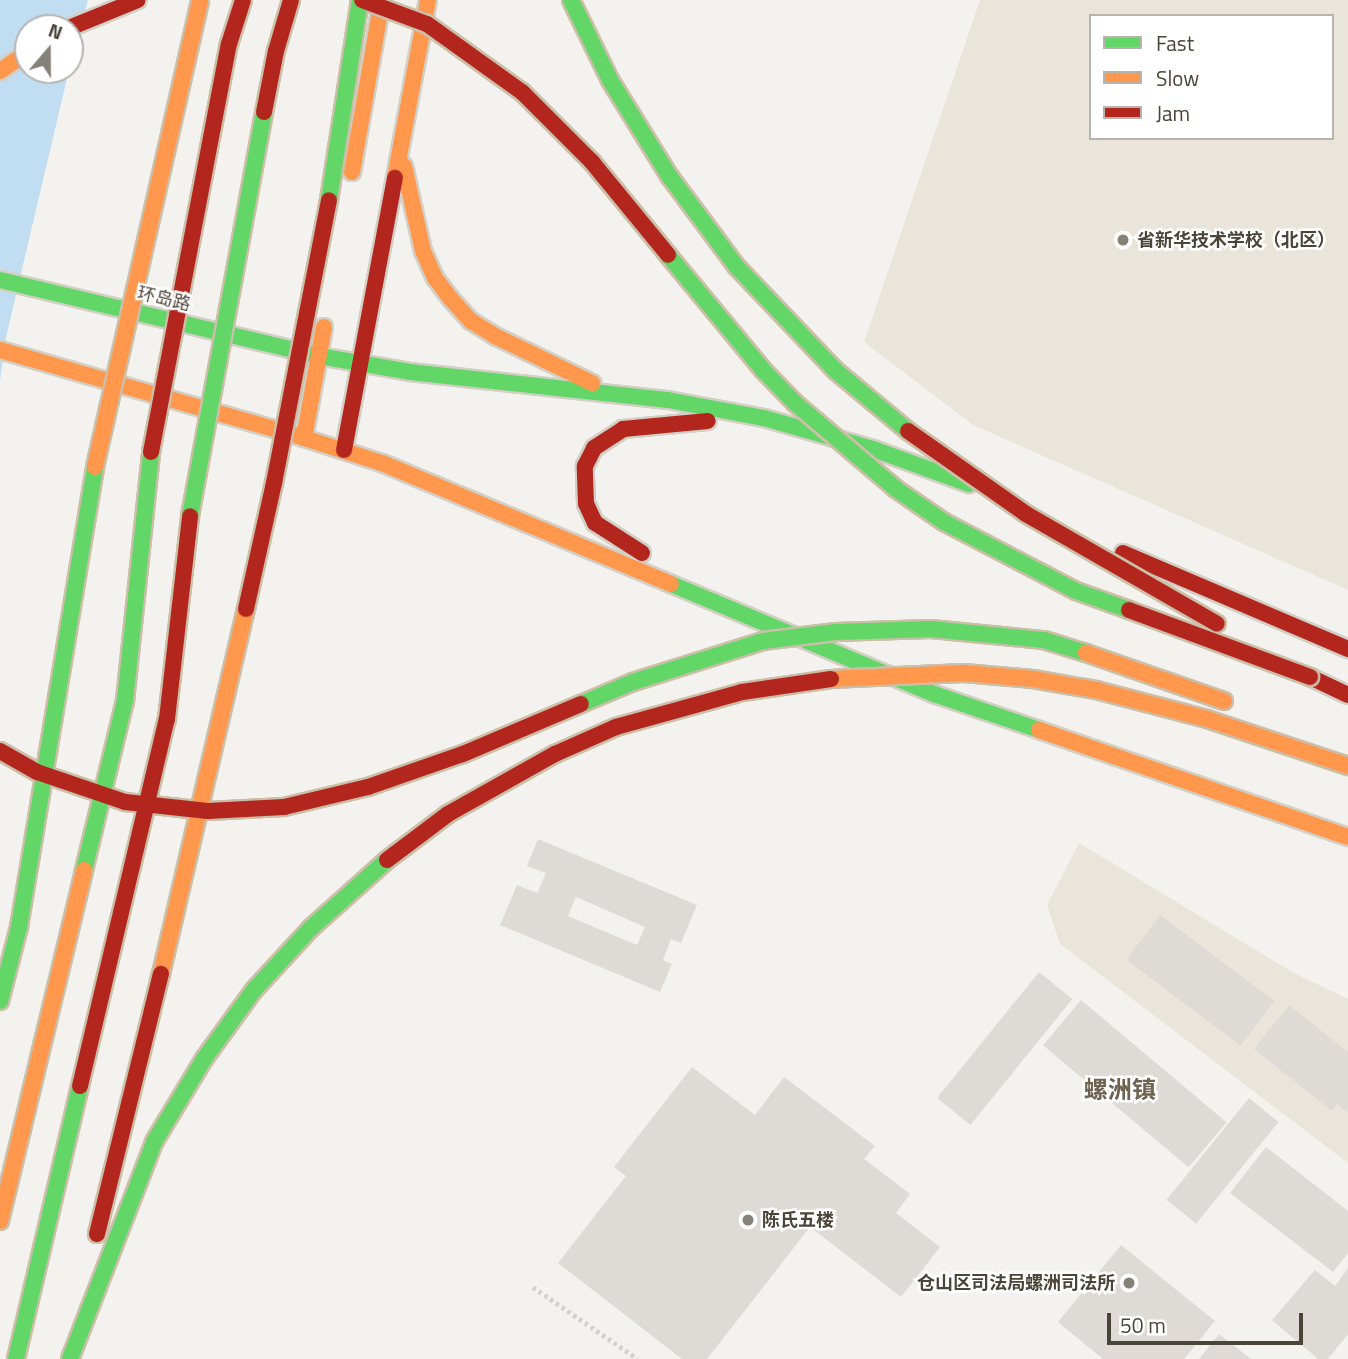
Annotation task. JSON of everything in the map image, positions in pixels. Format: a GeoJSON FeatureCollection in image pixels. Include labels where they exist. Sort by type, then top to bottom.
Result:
{"type":"FeatureCollection","features":[{"type":"Feature","properties":{"kind":"main road"},"geometry":{"type":"LineString","coordinates":[[84,22],[138,0]]}},
{"type":"Feature","properties":{"kind":"main road"},"geometry":{"type":"LineString","coordinates":[[0,1001],[19,927],[96,461],[200,0]]}},
{"type":"Feature","properties":{"kind":"main road"},"geometry":{"type":"LineString","coordinates":[[0,1222],[125,701],[147,471],[229,44],[243,0]]}},
{"type":"Feature","properties":{"kind":"main road"},"geometry":{"type":"LineString","coordinates":[[16,1359],[167,719],[194,481],[276,51],[291,0]]}},
{"type":"Feature","properties":{"kind":"main road"},"geometry":{"type":"LineString","coordinates":[[70,1359],[198,819],[277,470],[326,218],[361,0],[427,24],[523,93],[592,162],[763,370],[804,411],[896,489],[944,522],[1076,591],[1310,677]]}},
{"type":"Feature","properties":{"kind":"main road"},"geometry":{"type":"LineString","coordinates":[[348,192],[382,0]]}},
{"type":"Feature","properties":{"kind":"main road"},"geometry":{"type":"LineString","coordinates":[[344,450],[428,0]]}},
{"type":"Feature","properties":{"kind":"main road"},"geometry":{"type":"LineString","coordinates":[[571,0],[610,80],[670,177],[736,266],[836,371],[898,424],[1026,514],[1310,677],[1348,695]]}},
{"type":"Feature","properties":{"kind":"main road"},"geometry":{"type":"LineString","coordinates":[[401,153],[423,251],[435,278],[471,321],[495,336],[617,395],[764,418],[816,431],[946,474],[1348,649]]}},
{"type":"Feature","properties":{"kind":"main road","name":"环岛路"},"geometry":{"type":"LineString","coordinates":[[0,280],[360,364],[617,395]]}},
{"type":"Feature","properties":{"kind":"main road"},"geometry":{"type":"LineString","coordinates":[[304,438],[326,315]]}},
{"type":"Feature","properties":{"kind":"main road"},"geometry":{"type":"LineString","coordinates":[[4,351],[344,450],[934,694],[1028,729],[1348,837]]}},
{"type":"Feature","properties":{"kind":"main road"},"geometry":{"type":"LineString","coordinates":[[757,619],[615,538],[595,523],[586,504],[583,484],[585,466],[594,449],[623,429],[764,418]]}},
{"type":"Feature","properties":{"kind":"main road"},"geometry":{"type":"LineString","coordinates":[[0,751],[37,772],[125,802],[167,809],[208,811],[284,807],[368,787],[463,754],[570,707],[691,662],[763,641],[835,632],[944,630],[1044,640],[1167,678],[1238,707]]}},
{"type":"Feature","properties":{"kind":"main road"},"geometry":{"type":"LineString","coordinates":[[70,1359],[154,1142],[204,1059],[254,990],[311,928],[406,844],[448,814],[555,754],[616,727],[741,692],[808,680],[964,673],[1033,679],[1096,690],[1207,719],[1348,766]]}},
{"type":"Feature","properties":{"kind":"main road"},"geometry":{"type":"LineString","coordinates":[[1286,727],[1348,756]]}},
{"type":"Feature","properties":{"kind":"path"},"geometry":{"type":"LineString","coordinates":[[533,1287],[639,1359]]}},
{"type":"Feature","properties":{"kind":"shaded area","name":"省新华技术学校（北区）"},"geometry":{"type":"Polygon","coordinates":[[[980,0],[1348,0],[1348,590],[973,425],[864,342],[980,0]]]}},
{"type":"Feature","properties":{"kind":"shaded area"},"geometry":{"type":"Polygon","coordinates":[[[1079,843],[1294,973],[1348,999],[1348,1163],[1060,944],[1047,905],[1079,843]]]}},
{"type":"Feature","properties":{"kind":"water"},"geometry":{"type":"Polygon","coordinates":[[[0,0],[88,0],[84,14],[14,14],[14,84],[66,84],[6,337],[0,381],[0,0]]]}},
{"type":"Feature","properties":{"kind":"building"},"geometry":{"type":"Polygon","coordinates":[[[538,839],[697,905],[681,943],[671,939],[663,960],[672,964],[660,992],[500,925],[517,885],[537,893],[546,873],[527,866],[538,839]],[[576,897],[568,916],[637,945],[645,927],[576,897]]]}},
{"type":"Feature","properties":{"kind":"building"},"geometry":{"type":"Polygon","coordinates":[[[1160,915],[1274,1001],[1241,1046],[1126,960],[1160,915]]]}},
{"type":"Feature","properties":{"kind":"building"},"geometry":{"type":"Polygon","coordinates":[[[1039,972],[1072,999],[970,1125],[937,1098],[1039,972]]]}},
{"type":"Feature","properties":{"kind":"building"},"geometry":{"type":"Polygon","coordinates":[[[1081,1000],[1227,1122],[1189,1167],[1043,1045],[1081,1000]]]}},
{"type":"Feature","properties":{"kind":"building"},"geometry":{"type":"Polygon","coordinates":[[[1289,1005],[1348,1052],[1348,1113],[1337,1104],[1332,1111],[1254,1049],[1289,1005]]]}},
{"type":"Feature","properties":{"kind":"building","name":"陈氏五楼"},"geometry":{"type":"Polygon","coordinates":[[[692,1067],[755,1115],[784,1077],[875,1146],[864,1159],[910,1194],[896,1213],[940,1247],[901,1297],[810,1227],[707,1359],[682,1359],[558,1263],[626,1176],[614,1167],[692,1067]]]}},
{"type":"Feature","properties":{"kind":"building"},"geometry":{"type":"Polygon","coordinates":[[[1249,1098],[1279,1122],[1196,1224],[1167,1200],[1249,1098]]]}},
{"type":"Feature","properties":{"kind":"building"},"geometry":{"type":"Polygon","coordinates":[[[1266,1147],[1348,1211],[1348,1253],[1333,1272],[1230,1193],[1266,1147]]]}},
{"type":"Feature","properties":{"kind":"building","name":"仓山区司法局螺洲司法所"},"geometry":{"type":"Polygon","coordinates":[[[1121,1245],[1215,1321],[1184,1359],[1103,1359],[1058,1322],[1121,1245]]]}},
{"type":"Feature","properties":{"kind":"building"},"geometry":{"type":"Polygon","coordinates":[[[1348,1268],[1348,1334],[1328,1359],[1318,1359],[1272,1320],[1315,1270],[1335,1286],[1348,1268]]]}},
{"type":"Feature","properties":{"kind":"building"},"geometry":{"type":"Polygon","coordinates":[[[1219,1334],[1251,1359],[1199,1359],[1219,1334]]]}},
{"type":"Feature","properties":{"kind":"traffic: fast"},"geometry":{"type":"LineString","coordinates":[[329,200],[360,0]]}},
{"type":"Feature","properties":{"kind":"traffic: fast"},"geometry":{"type":"LineString","coordinates":[[571,0],[610,80],[670,177],[736,266],[836,371],[908,431]]}},
{"type":"Feature","properties":{"kind":"traffic: fast"},"geometry":{"type":"LineString","coordinates":[[190,516],[264,112]]}},
{"type":"Feature","properties":{"kind":"traffic: fast"},"geometry":{"type":"LineString","coordinates":[[668,255],[763,370],[795,403],[896,489],[944,522],[1076,591],[1129,610]]}},
{"type":"Feature","properties":{"kind":"traffic: fast"},"geometry":{"type":"LineString","coordinates":[[0,280],[319,356]]}},
{"type":"Feature","properties":{"kind":"traffic: fast"},"geometry":{"type":"LineString","coordinates":[[319,356],[410,372],[668,400],[764,418],[876,450],[969,484]]}},
{"type":"Feature","properties":{"kind":"traffic: fast"},"geometry":{"type":"LineString","coordinates":[[84,870],[125,701],[151,452]]}},
{"type":"Feature","properties":{"kind":"traffic: fast"},"geometry":{"type":"LineString","coordinates":[[0,1001],[19,927],[95,467]]}},
{"type":"Feature","properties":{"kind":"traffic: fast"},"geometry":{"type":"LineString","coordinates":[[671,584],[934,694],[1039,730]]}},
{"type":"Feature","properties":{"kind":"traffic: fast"},"geometry":{"type":"LineString","coordinates":[[581,704],[633,682],[763,641],[835,632],[931,629],[1044,640],[1086,653]]}},
{"type":"Feature","properties":{"kind":"traffic: fast"},"geometry":{"type":"LineString","coordinates":[[70,1359],[154,1142],[204,1059],[254,990],[311,928],[387,860]]}},
{"type":"Feature","properties":{"kind":"traffic: fast"},"geometry":{"type":"LineString","coordinates":[[16,1359],[80,1086]]}},
{"type":"Feature","properties":{"kind":"traffic: slow"},"geometry":{"type":"LineString","coordinates":[[95,467],[200,0]]}},
{"type":"Feature","properties":{"kind":"traffic: slow"},"geometry":{"type":"LineString","coordinates":[[352,172],[382,0]]}},
{"type":"Feature","properties":{"kind":"traffic: slow"},"geometry":{"type":"LineString","coordinates":[[395,178],[428,0]]}},
{"type":"Feature","properties":{"kind":"traffic: slow"},"geometry":{"type":"LineString","coordinates":[[0,71],[14,62]]}},
{"type":"Feature","properties":{"kind":"traffic: slow"},"geometry":{"type":"LineString","coordinates":[[404,166],[423,251],[435,278],[451,299],[471,321],[495,336],[592,383]]}},
{"type":"Feature","properties":{"kind":"traffic: slow"},"geometry":{"type":"LineString","coordinates":[[324,327],[304,438],[382,463],[671,584]]}},
{"type":"Feature","properties":{"kind":"traffic: slow"},"geometry":{"type":"LineString","coordinates":[[0,350],[304,438]]}},
{"type":"Feature","properties":{"kind":"traffic: slow"},"geometry":{"type":"LineString","coordinates":[[161,974],[246,609]]}},
{"type":"Feature","properties":{"kind":"traffic: slow"},"geometry":{"type":"LineString","coordinates":[[1086,653],[1224,701]]}},
{"type":"Feature","properties":{"kind":"traffic: slow"},"geometry":{"type":"LineString","coordinates":[[831,679],[964,673],[1033,679],[1096,690],[1207,719],[1348,766]]}},
{"type":"Feature","properties":{"kind":"traffic: slow"},"geometry":{"type":"LineString","coordinates":[[1039,730],[1348,837]]}},
{"type":"Feature","properties":{"kind":"traffic: slow"},"geometry":{"type":"LineString","coordinates":[[0,1221],[84,870]]}},
{"type":"Feature","properties":{"kind":"traffic: jam"},"geometry":{"type":"LineString","coordinates":[[84,22],[138,0]]}},
{"type":"Feature","properties":{"kind":"traffic: jam"},"geometry":{"type":"LineString","coordinates":[[151,452],[229,44],[243,0]]}},
{"type":"Feature","properties":{"kind":"traffic: jam"},"geometry":{"type":"LineString","coordinates":[[264,112],[276,51],[291,0]]}},
{"type":"Feature","properties":{"kind":"traffic: jam"},"geometry":{"type":"LineString","coordinates":[[362,0],[427,24],[523,93],[592,162],[668,255]]}},
{"type":"Feature","properties":{"kind":"traffic: jam"},"geometry":{"type":"LineString","coordinates":[[344,450],[395,178]]}},
{"type":"Feature","properties":{"kind":"traffic: jam"},"geometry":{"type":"LineString","coordinates":[[246,609],[274,483],[329,200]]}},
{"type":"Feature","properties":{"kind":"traffic: jam"},"geometry":{"type":"LineString","coordinates":[[642,553],[595,523],[586,504],[585,466],[594,448],[623,429],[708,421]]}},
{"type":"Feature","properties":{"kind":"traffic: jam"},"geometry":{"type":"LineString","coordinates":[[908,431],[1026,514],[1217,624]]}},
{"type":"Feature","properties":{"kind":"traffic: jam"},"geometry":{"type":"LineString","coordinates":[[80,1086],[167,719],[190,516]]}},
{"type":"Feature","properties":{"kind":"traffic: jam"},"geometry":{"type":"LineString","coordinates":[[1123,553],[1348,649]]}},
{"type":"Feature","properties":{"kind":"traffic: jam"},"geometry":{"type":"LineString","coordinates":[[1129,610],[1310,677]]}},
{"type":"Feature","properties":{"kind":"traffic: jam"},"geometry":{"type":"LineString","coordinates":[[1310,677],[1348,695]]}},
{"type":"Feature","properties":{"kind":"traffic: jam"},"geometry":{"type":"LineString","coordinates":[[387,860],[448,814],[555,754],[616,727],[742,692],[831,679]]}},
{"type":"Feature","properties":{"kind":"traffic: jam"},"geometry":{"type":"LineString","coordinates":[[0,751],[37,772],[125,802],[208,811],[284,807],[368,787],[463,754],[581,704]]}},
{"type":"Feature","properties":{"kind":"traffic: jam"},"geometry":{"type":"LineString","coordinates":[[97,1234],[161,974]]}},
{"type":"Feature","properties":{"kind":"place","name":"省新华技术学校（北区）"},"geometry":{"type":"Point","coordinates":[1123,240]}},
{"type":"Feature","properties":{"kind":"place","name":"陈氏五楼"},"geometry":{"type":"Point","coordinates":[748,1220]}},
{"type":"Feature","properties":{"kind":"place","name":"仓山区司法局螺洲司法所"},"geometry":{"type":"Point","coordinates":[1129,1283]}},
{"type":"Feature","properties":{"kind":"district","name":"螺洲镇"},"geometry":{"type":"Point","coordinates":[1120,1090]}}]}
